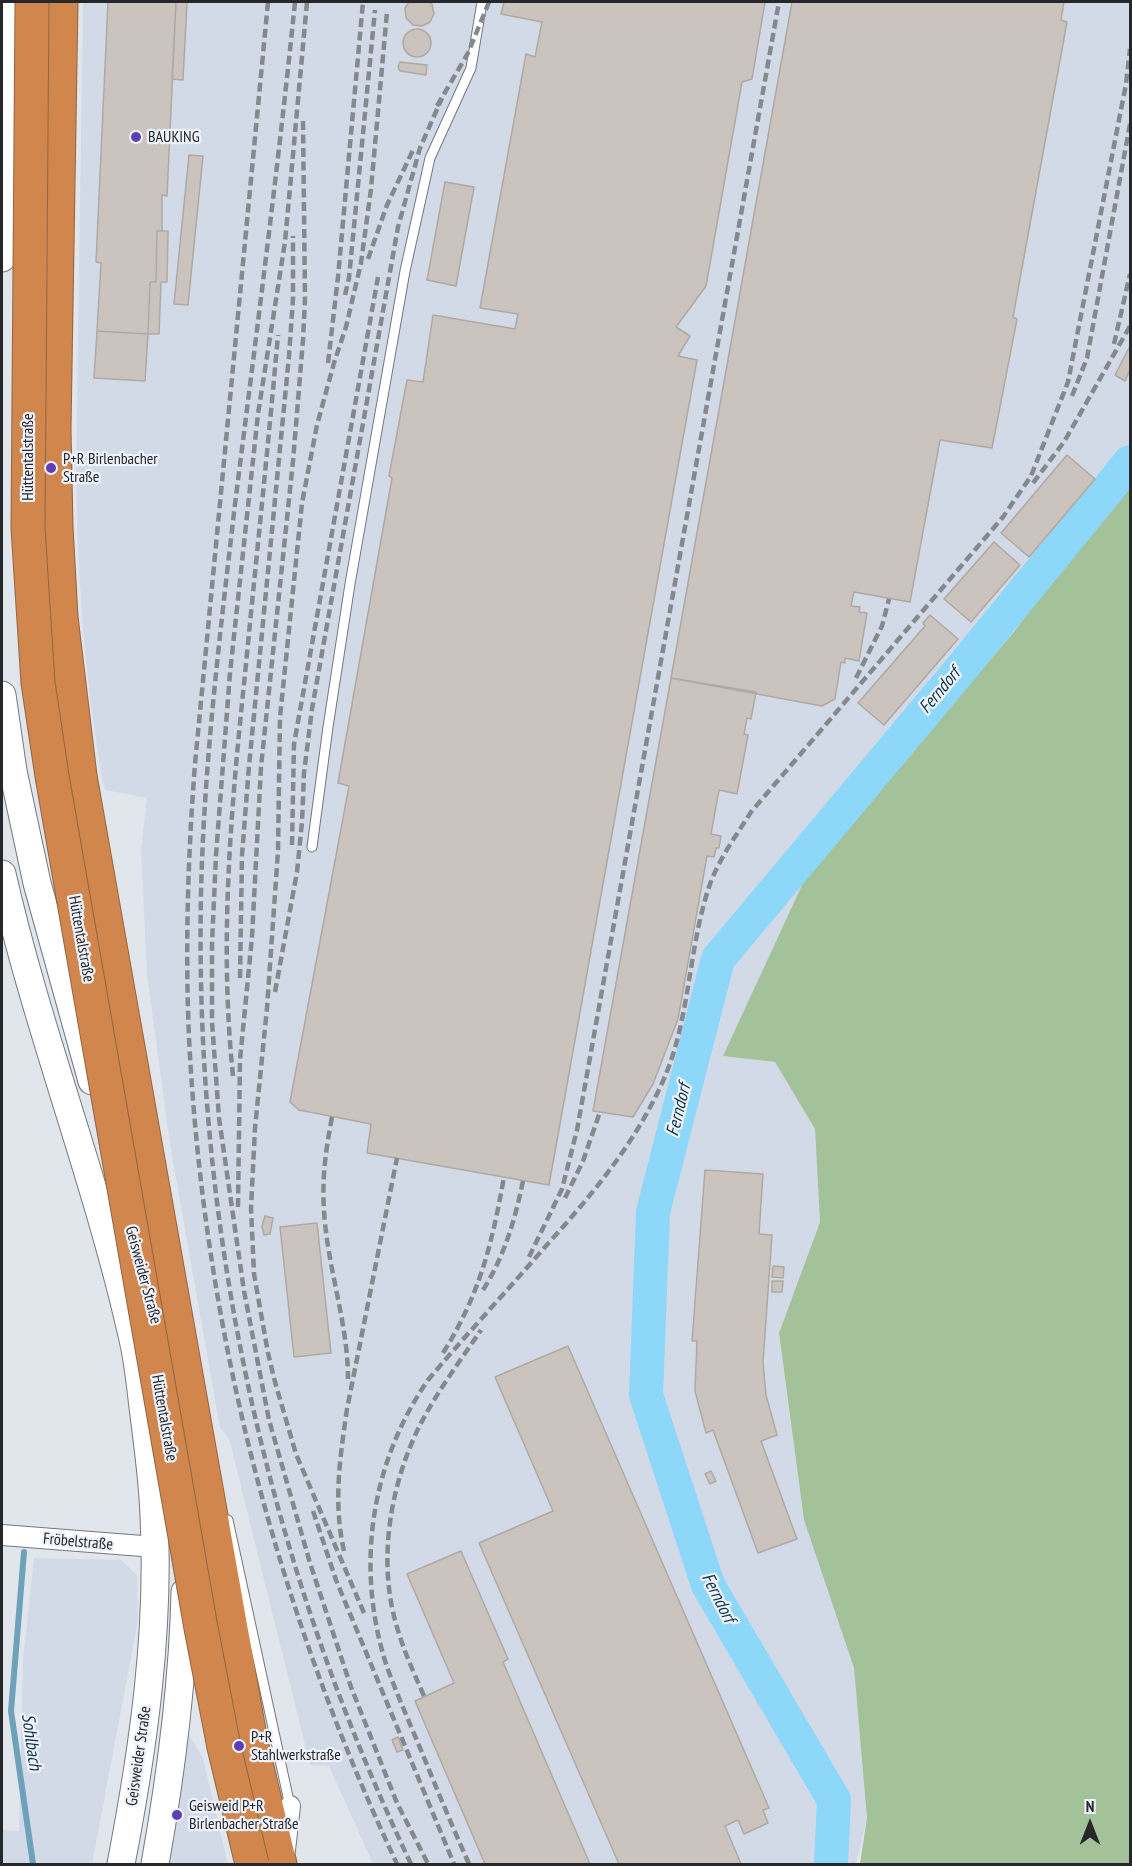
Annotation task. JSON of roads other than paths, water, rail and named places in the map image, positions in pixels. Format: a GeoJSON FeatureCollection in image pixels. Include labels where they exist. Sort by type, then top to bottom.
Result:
{"type":"FeatureCollection","features":[{"type":"Feature","properties":{"kind":"highway","name":"Hüttentalstraße"},"geometry":{"type":"LineString","coordinates":[[32,2],[28,528],[38,683],[56,800],[199,1616],[224,1747],[252,1864]]}},
{"type":"Feature","properties":{"kind":"highway","name":"Hüttentalstraße"},"geometry":{"type":"LineString","coordinates":[[61,2],[54,428],[60,606],[67,681],[82,787],[251,1742],[282,1864]]}},
{"type":"Feature","properties":{"kind":"main road"},"geometry":{"type":"LineString","coordinates":[[2,258],[9,2]]}},
{"type":"Feature","properties":{"kind":"main road","name":"Geisweider Straße"},"geometry":{"type":"LineString","coordinates":[[2,697],[15,782],[46,921],[61,968],[162,1343],[180,1465],[186,1558],[184,1654],[170,1776],[155,1864]]}},
{"type":"Feature","properties":{"kind":"main road","name":"Geisweider Straße"},"geometry":{"type":"LineString","coordinates":[[2,874],[11,945],[112,1256],[135,1347],[148,1448],[155,1547],[152,1649],[133,1800],[121,1864]]}},
{"type":"Feature","properties":{"kind":"main road"},"geometry":{"type":"LineString","coordinates":[[6,913],[46,921]]}},
{"type":"Feature","properties":{"kind":"main road"},"geometry":{"type":"LineString","coordinates":[[11,945],[46,921]]}},
{"type":"Feature","properties":{"kind":"street","name":"Fröbelstraße"},"geometry":{"type":"LineString","coordinates":[[2,1535],[155,1547]]}},
{"type":"Feature","properties":{"kind":"street"},"geometry":{"type":"LineString","coordinates":[[282,1864],[290,1806]]}},
{"type":"Feature","properties":{"kind":"lane"},"geometry":{"type":"LineString","coordinates":[[312,847],[349,595],[405,271],[430,158],[471,68],[482,2]]}},
{"type":"Feature","properties":{"kind":"lane"},"geometry":{"type":"LineString","coordinates":[[227,1512],[290,1806]]}},
{"type":"Feature","properties":{"kind":"waterway","name":"Ferndorf"},"geometry":{"type":"LineString","coordinates":[[831,1864],[834,1800],[708,1585],[646,1395],[653,1212],[718,959],[960,670],[1130,462]]}},
{"type":"Feature","properties":{"kind":"waterway","name":"Sohlbach"},"geometry":{"type":"LineString","coordinates":[[24,1552],[11,1711],[33,1864]]}},
{"type":"Feature","properties":{"kind":"railway"},"geometry":{"type":"LineString","coordinates":[[268,2],[195,764],[188,900],[189,1037],[197,1144],[210,1251],[229,1356],[252,1461],[281,1564],[315,1665],[354,1766],[397,1864]]}},
{"type":"Feature","properties":{"kind":"railway"},"geometry":{"type":"LineString","coordinates":[[295,2],[213,699],[205,796],[201,894],[202,1020],[211,1145],[226,1269],[249,1391],[279,1513],[316,1632],[360,1749],[411,1864]]}},
{"type":"Feature","properties":{"kind":"railway"},"geometry":{"type":"LineString","coordinates":[[307,2],[285,242],[258,414],[230,673],[216,855],[212,944],[212,1022],[219,1118],[244,1291],[269,1420],[310,1563],[351,1687],[397,1803],[428,1864]]}},
{"type":"Feature","properties":{"kind":"railway"},"geometry":{"type":"LineString","coordinates":[[328,363],[363,2]]}},
{"type":"Feature","properties":{"kind":"railway"},"geometry":{"type":"LineString","coordinates":[[437,106],[468,53],[489,2]]}},
{"type":"Feature","properties":{"kind":"railway"},"geometry":{"type":"LineString","coordinates":[[529,1257],[562,1189],[577,1130],[779,2]]}},
{"type":"Feature","properties":{"kind":"railway"},"geometry":{"type":"LineString","coordinates":[[345,295],[349,278],[375,10]]}},
{"type":"Feature","properties":{"kind":"railway"},"geometry":{"type":"LineString","coordinates":[[364,1613],[296,1454],[275,1382],[254,1274],[251,1208],[255,1128],[267,1008],[278,851],[280,717],[302,503],[317,425],[346,327],[361,263],[371,189],[387,12]]}},
{"type":"Feature","properties":{"kind":"railway"},"geometry":{"type":"LineString","coordinates":[[469,1864],[391,1678],[377,1630],[372,1593],[371,1555],[374,1518],[381,1482],[393,1446],[408,1412],[428,1380],[595,1189],[611,1169],[652,1104],[672,1058],[679,1034],[697,935],[709,887],[722,858],[751,812],[1003,517],[1031,476],[1068,382],[1126,84],[1130,49]]}},
{"type":"Feature","properties":{"kind":"railway"},"geometry":{"type":"LineString","coordinates":[[275,992],[297,872],[304,773],[312,709],[398,227],[420,148],[442,98]]}},
{"type":"Feature","properties":{"kind":"railway"},"geometry":{"type":"LineString","coordinates":[[238,1207],[240,1060],[252,937],[261,767],[293,461],[303,340],[305,299],[303,121]]}},
{"type":"Feature","properties":{"kind":"railway"},"geometry":{"type":"LineString","coordinates":[[1072,396],[1087,358],[1130,124]]}},
{"type":"Feature","properties":{"kind":"railway"},"geometry":{"type":"LineString","coordinates":[[368,259],[387,205],[414,148]]}},
{"type":"Feature","properties":{"kind":"railway"},"geometry":{"type":"LineString","coordinates":[[240,978],[242,855],[289,356],[293,299],[293,236]]}},
{"type":"Feature","properties":{"kind":"railway"},"geometry":{"type":"LineString","coordinates":[[1114,344],[1130,274]]}},
{"type":"Feature","properties":{"kind":"railway"},"geometry":{"type":"LineString","coordinates":[[292,845],[294,744],[378,277]]}},
{"type":"Feature","properties":{"kind":"railway"},"geometry":{"type":"LineString","coordinates":[[1033,483],[1064,442],[1130,326]]}},
{"type":"Feature","properties":{"kind":"railway"},"geometry":{"type":"LineString","coordinates":[[233,1076],[227,976],[231,825],[278,335]]}},
{"type":"Feature","properties":{"kind":"railway"},"geometry":{"type":"LineString","coordinates":[[856,678],[882,626],[889,599]]}},
{"type":"Feature","properties":{"kind":"railway"},"geometry":{"type":"LineString","coordinates":[[565,1198],[583,1161],[600,1112]]}},
{"type":"Feature","properties":{"kind":"railway"},"geometry":{"type":"LineString","coordinates":[[332,1117],[324,1169],[323,1195],[327,1242],[342,1320],[348,1379]]}},
{"type":"Feature","properties":{"kind":"railway"},"geometry":{"type":"LineString","coordinates":[[344,1551],[338,1498],[344,1427],[397,1158]]}},
{"type":"Feature","properties":{"kind":"railway"},"geometry":{"type":"LineString","coordinates":[[443,1353],[466,1310],[483,1268],[504,1177]]}},
{"type":"Feature","properties":{"kind":"railway"},"geometry":{"type":"LineString","coordinates":[[483,1290],[508,1238],[523,1181]]}},
{"type":"Feature","properties":{"kind":"railway"},"geometry":{"type":"LineString","coordinates":[[424,1696],[401,1640],[390,1596],[388,1571],[390,1521],[401,1471],[420,1425],[481,1330]]}},
{"type":"Feature","properties":{"kind":"railway"},"geometry":{"type":"LineString","coordinates":[[313,1511],[336,1580],[454,1864]]}},
{"type":"Feature","properties":{"kind":"place","name":"BAUKING"},"geometry":{"type":"Point","coordinates":[136,137]}},
{"type":"Feature","properties":{"kind":"place","name":"P+R Birlenbacher Straße"},"geometry":{"type":"Point","coordinates":[51,468]}},
{"type":"Feature","properties":{"kind":"place","name":"P+R Stahlwerkstraße"},"geometry":{"type":"Point","coordinates":[239,1746]}},
{"type":"Feature","properties":{"kind":"place","name":"Geisweid P+R Birlenbacher Straße"},"geometry":{"type":"Point","coordinates":[177,1815]}}]}
